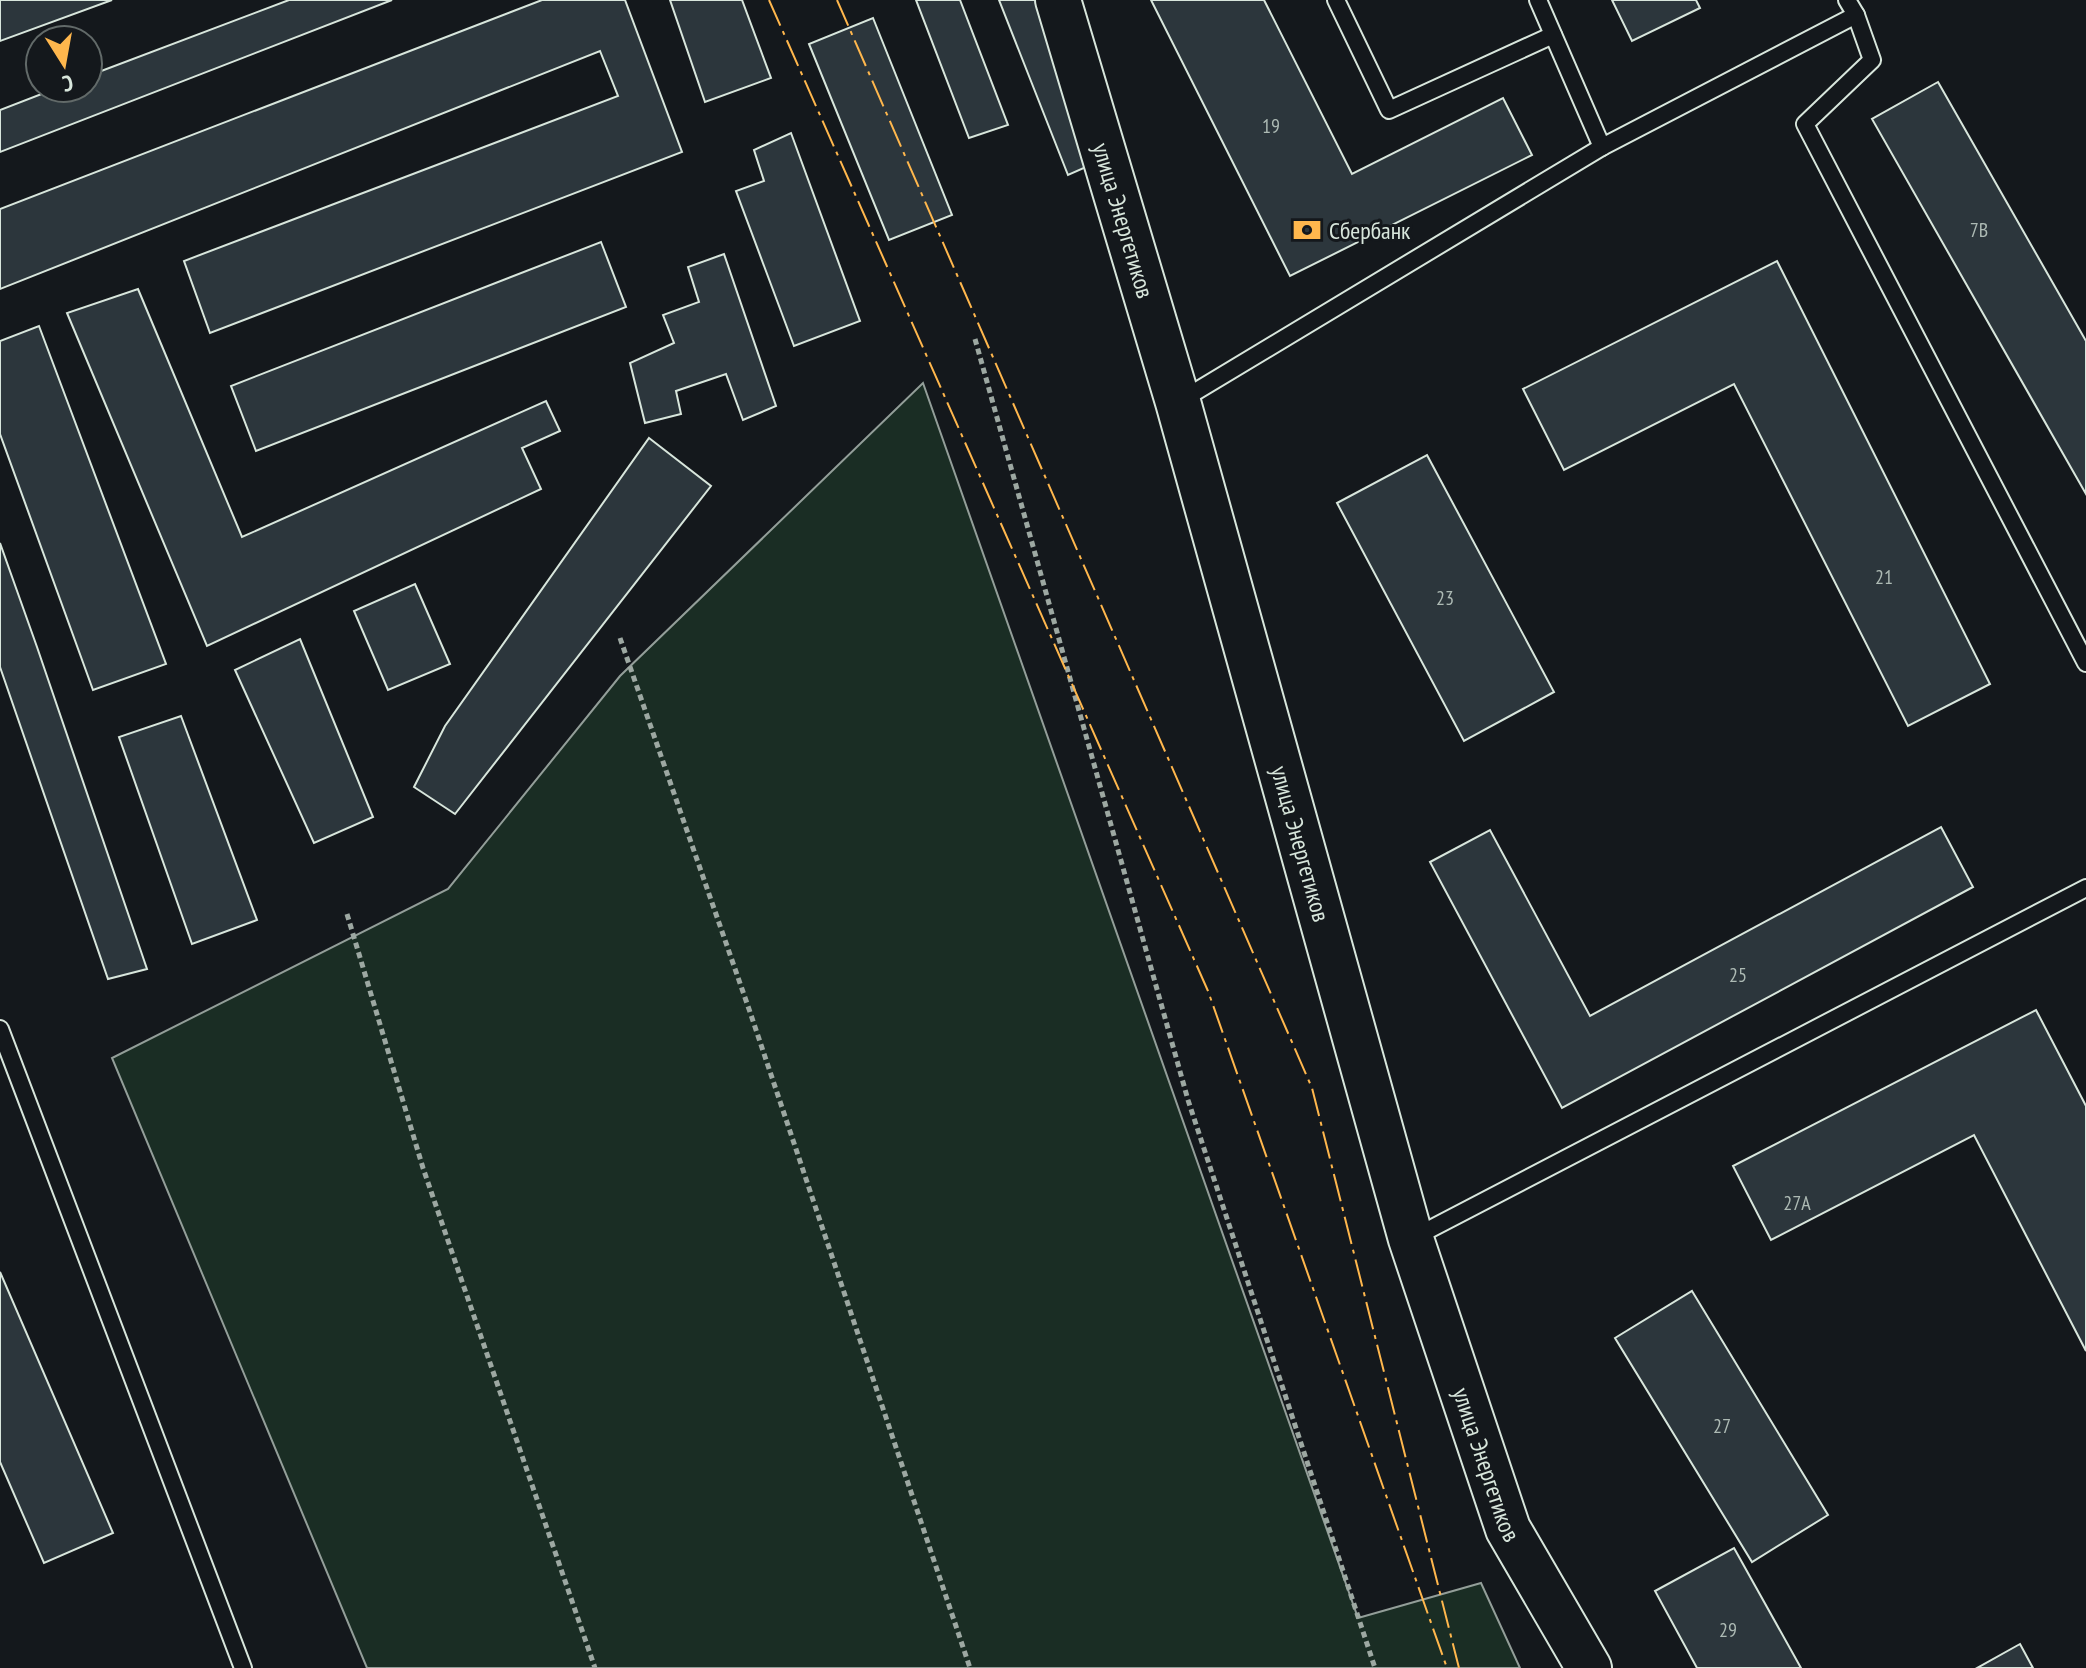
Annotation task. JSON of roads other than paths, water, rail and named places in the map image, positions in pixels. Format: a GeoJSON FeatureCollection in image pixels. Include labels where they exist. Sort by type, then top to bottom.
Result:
{"type":"FeatureCollection","features":[{"type":"Feature","properties":{"kind":"street","name":"улица Энергетиков"},"geometry":{"type":"LineString","coordinates":[[1058,0],[1178,402],[1411,1239],[1508,1529],[1589,1668]]}},
{"type":"Feature","properties":{"kind":"lane"},"geometry":{"type":"LineString","coordinates":[[1336,0],[1389,110],[1553,35]]}},
{"type":"Feature","properties":{"kind":"lane"},"geometry":{"type":"LineString","coordinates":[[1538,0],[1602,147]]}},
{"type":"Feature","properties":{"kind":"lane"},"geometry":{"type":"LineString","coordinates":[[1178,402],[1602,147],[1851,7],[1872,60],[1805,124],[2086,663]]}},
{"type":"Feature","properties":{"kind":"lane"},"geometry":{"type":"LineString","coordinates":[[1411,1239],[2086,888]]}},
{"type":"Feature","properties":{"kind":"lane"},"geometry":{"type":"LineString","coordinates":[[0,1029],[243,1668]]}},
{"type":"Feature","properties":{"kind":"place","name":"Сбербанк"},"geometry":{"type":"Point","coordinates":[1307,230]}}]}
